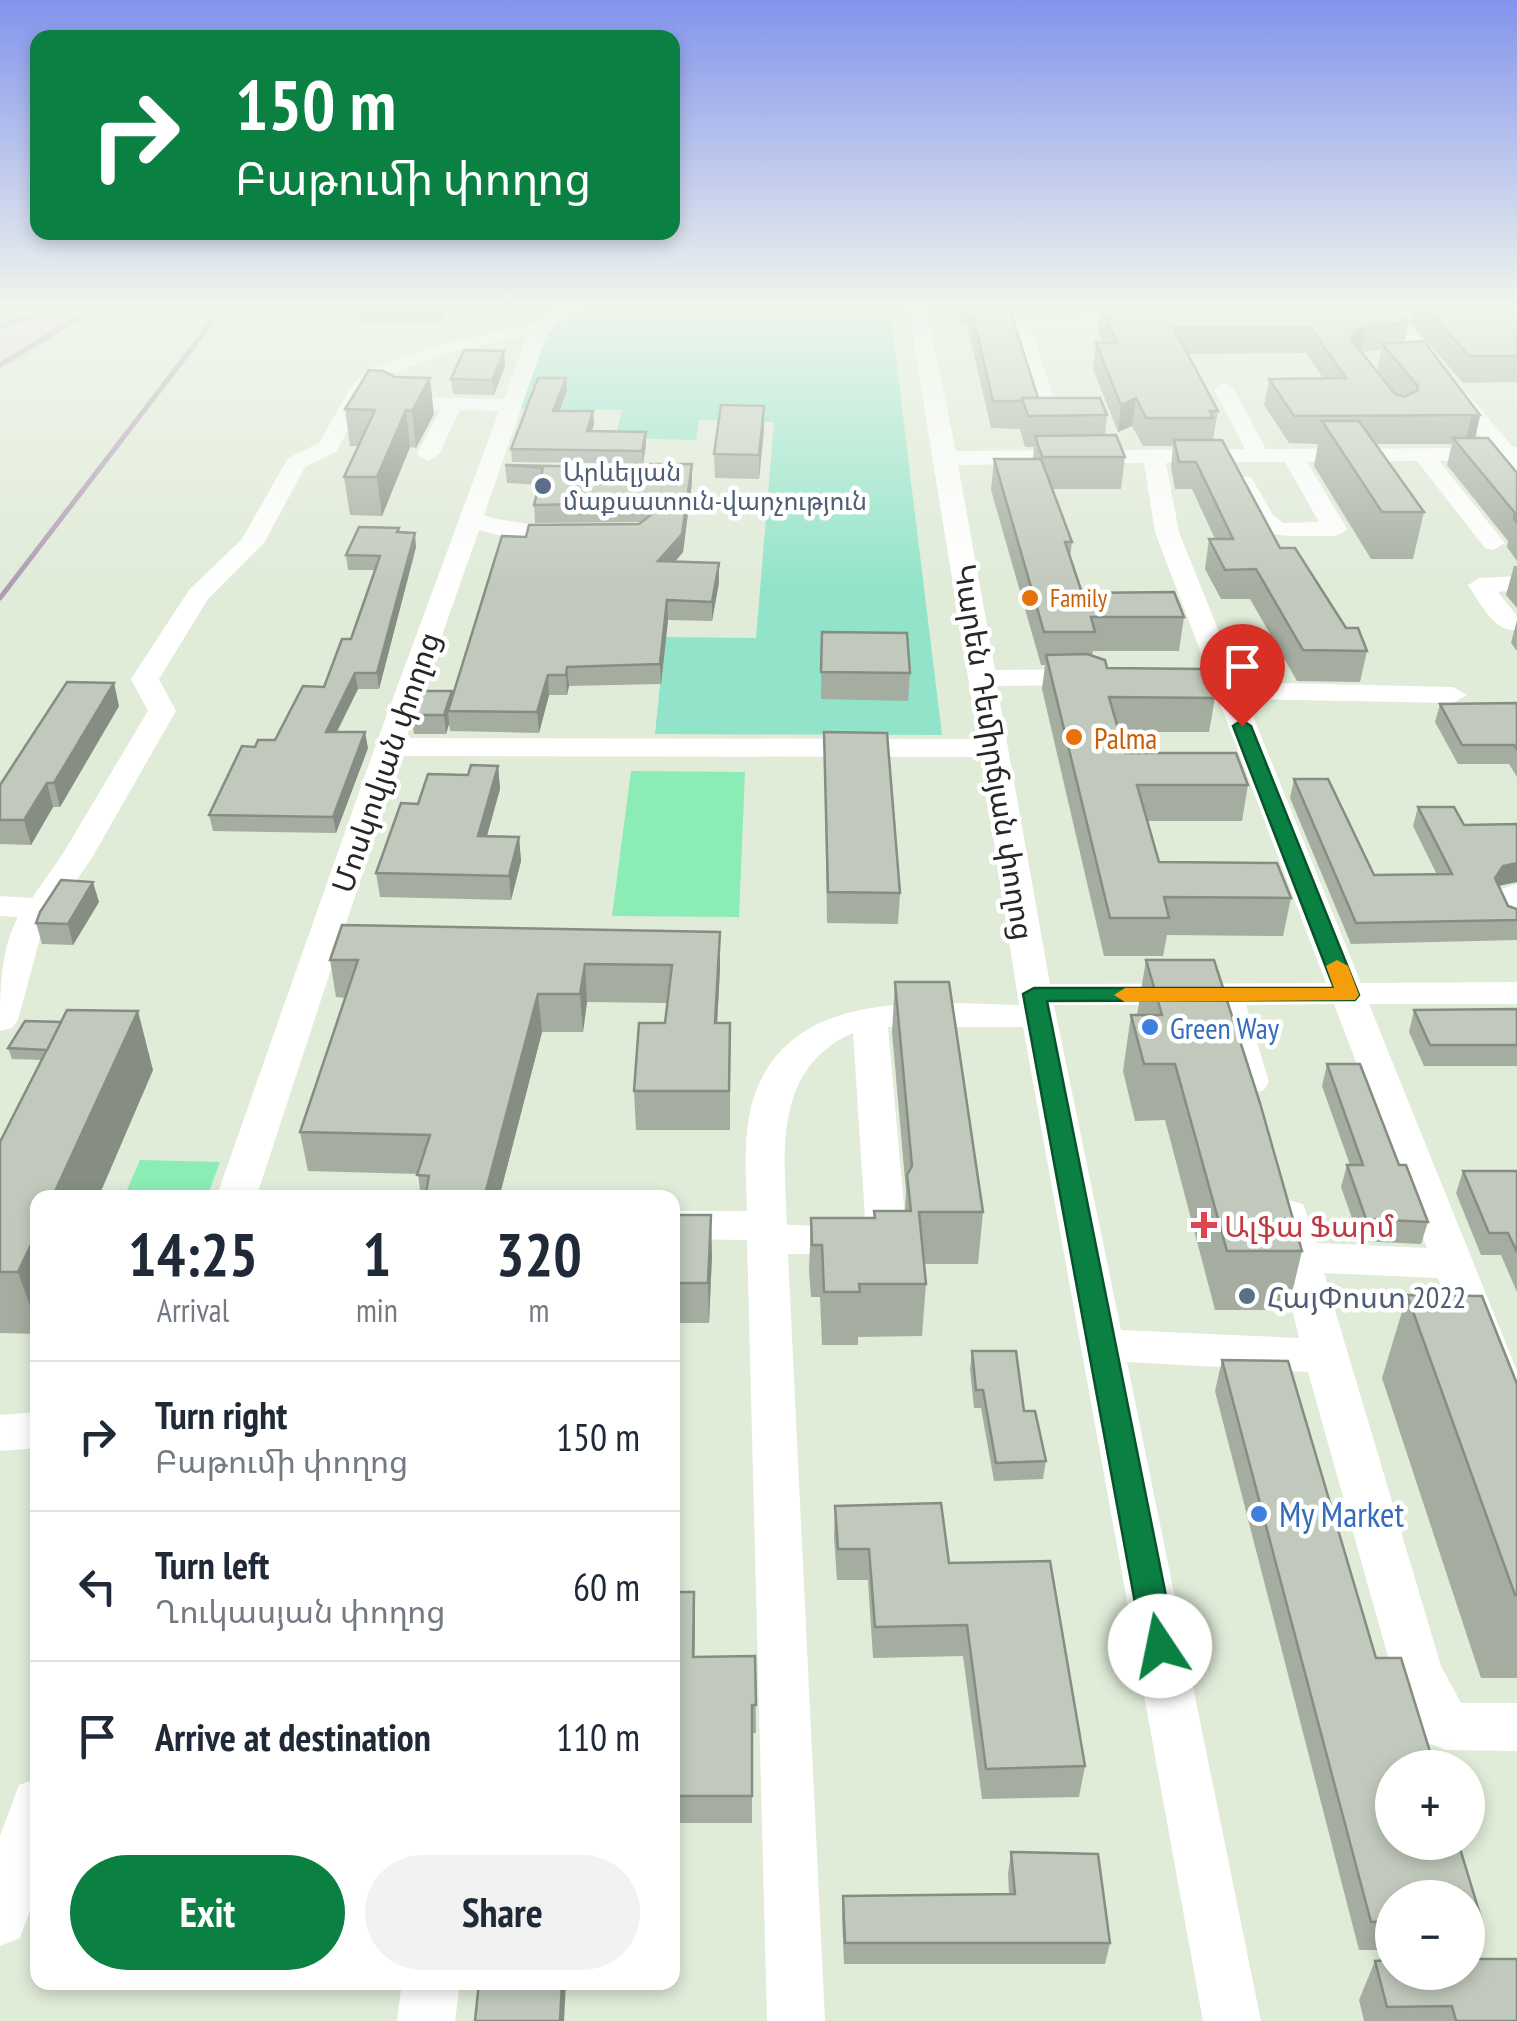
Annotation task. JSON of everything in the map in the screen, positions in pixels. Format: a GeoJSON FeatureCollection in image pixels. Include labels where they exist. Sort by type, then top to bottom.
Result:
{"type":"FeatureCollection","features":[{"type":"Feature","properties":{"kind":"street"},"geometry":{"type":"LineString","coordinates":[[0,1020],[25,931],[77,856],[162,711],[145,679],[198,596],[252,542],[296,463],[328,447],[353,401]]}},
{"type":"Feature","properties":{"kind":"street","name":"Մոսկովյան փողոց"},"geometry":{"type":"LineString","coordinates":[[239,1190],[471,518],[501,472],[513,401]]}},
{"type":"Feature","properties":{"kind":"street","name":"Կարեն Դեմիրճյան փողոց"},"geometry":{"type":"LineString","coordinates":[[935,401],[1036,1005],[1232,2021]]}},
{"type":"Feature","properties":{"kind":"street"},"geometry":{"type":"LineString","coordinates":[[1044,401],[1049,420]]}},
{"type":"Feature","properties":{"kind":"street"},"geometry":{"type":"LineString","coordinates":[[1230,401],[1258,456]]}},
{"type":"Feature","properties":{"kind":"street"},"geometry":{"type":"LineString","coordinates":[[1463,401],[1514,458]]}},
{"type":"Feature","properties":{"kind":"street"},"geometry":{"type":"LineString","coordinates":[[399,403],[512,405]]}},
{"type":"Feature","properties":{"kind":"street"},"geometry":{"type":"LineString","coordinates":[[428,454],[453,404]]}},
{"type":"Feature","properties":{"kind":"street"},"geometry":{"type":"LineString","coordinates":[[1227,456],[1269,526],[1277,530],[1335,530],[1292,455]]}},
{"type":"Feature","properties":{"kind":"street"},"geometry":{"type":"LineString","coordinates":[[1423,455],[1493,543]]}},
{"type":"Feature","properties":{"kind":"street"},"geometry":{"type":"LineString","coordinates":[[1154,456],[1167,532],[1517,1427]]}},
{"type":"Feature","properties":{"kind":"street"},"geometry":{"type":"LineString","coordinates":[[946,458],[1514,458]]}},
{"type":"Feature","properties":{"kind":"street"},"geometry":{"type":"LineString","coordinates":[[471,518],[502,532],[528,536],[602,534]]}},
{"type":"Feature","properties":{"kind":"street"},"geometry":{"type":"LineString","coordinates":[[1510,624],[1480,585],[1517,583]]}},
{"type":"Feature","properties":{"kind":"street"},"geometry":{"type":"LineString","coordinates":[[983,678],[1088,676],[1122,691]]}},
{"type":"Feature","properties":{"kind":"street"},"geometry":{"type":"LineString","coordinates":[[1192,690],[1454,695]]}},
{"type":"Feature","properties":{"kind":"street"},"geometry":{"type":"LineString","coordinates":[[389,747],[994,748]]}},
{"type":"Feature","properties":{"kind":"street"},"geometry":{"type":"LineString","coordinates":[[1517,894],[1509,897],[1517,918]]}},
{"type":"Feature","properties":{"kind":"street"},"geometry":{"type":"LineString","coordinates":[[0,906],[38,908]]}},
{"type":"Feature","properties":{"kind":"street"},"geometry":{"type":"LineString","coordinates":[[796,2021],[764,1145],[771,1102],[782,1072],[818,1040],[846,1023],[870,1020],[1036,1005],[1226,995],[1517,993]]}},
{"type":"Feature","properties":{"kind":"street"},"geometry":{"type":"LineString","coordinates":[[1226,995],[1264,1126]]}},
{"type":"Feature","properties":{"kind":"street"},"geometry":{"type":"LineString","coordinates":[[680,1226],[857,1240],[877,1232],[885,1218],[870,1020]]}},
{"type":"Feature","properties":{"kind":"street"},"geometry":{"type":"LineString","coordinates":[[1280,1182],[1324,1356],[1417,1671],[1446,1726],[1517,1727]]}},
{"type":"Feature","properties":{"kind":"street"},"geometry":{"type":"LineString","coordinates":[[1300,1257],[1453,1264]]}},
{"type":"Feature","properties":{"kind":"street"},"geometry":{"type":"LineString","coordinates":[[1102,1345],[1324,1356]]}},
{"type":"Feature","properties":{"kind":"street"},"geometry":{"type":"LineString","coordinates":[[0,1433],[30,1431]]}},
{"type":"Feature","properties":{"kind":"street"},"geometry":{"type":"LineString","coordinates":[[0,1918],[30,1827]]}},
{"type":"Feature","properties":{"kind":"street"},"geometry":{"type":"LineString","coordinates":[[426,2021],[430,1990]]}},
{"type":"Feature","properties":{"kind":"shaded area"},"geometry":{"type":"Polygon","coordinates":[[[515,401],[901,401],[942,735],[655,734],[665,637],[756,638],[774,422],[699,420],[696,440],[615,438],[622,410],[511,409],[515,401]]]}},
{"type":"Feature","properties":{"kind":"green space"},"geometry":{"type":"Polygon","coordinates":[[[631,771],[745,772],[739,917],[612,916],[631,771]]]}},
{"type":"Feature","properties":{"kind":"green space"},"geometry":{"type":"Polygon","coordinates":[[[140,1160],[220,1162],[210,1190],[127,1190],[140,1160]]]}},
{"type":"Feature","properties":{"kind":"building"},"geometry":{"type":"Polygon","coordinates":[[[350,401],[417,401],[412,411],[406,410],[377,477],[344,477],[375,410],[345,409],[350,401]]]}},
{"type":"Feature","properties":{"kind":"building"},"geometry":{"type":"Polygon","coordinates":[[[529,401],[557,401],[553,411],[593,411],[587,431],[646,432],[642,451],[511,449],[529,401]]]}},
{"type":"Feature","properties":{"kind":"building"},"geometry":{"type":"Polygon","coordinates":[[[1023,401],[1101,401],[1107,415],[1028,416],[1023,401]]]}},
{"type":"Feature","properties":{"kind":"building"},"geometry":{"type":"Polygon","coordinates":[[[1138,401],[1213,401],[1218,411],[1210,411],[1213,418],[1146,418],[1138,401]]]}},
{"type":"Feature","properties":{"kind":"building"},"geometry":{"type":"Polygon","coordinates":[[[1284,401],[1470,401],[1480,415],[1294,416],[1284,401]]]}},
{"type":"Feature","properties":{"kind":"building"},"geometry":{"type":"Polygon","coordinates":[[[721,405],[764,406],[759,455],[714,454],[721,405]]]}},
{"type":"Feature","properties":{"kind":"building"},"geometry":{"type":"Polygon","coordinates":[[[1322,421],[1359,421],[1424,512],[1382,512],[1322,421]]]}},
{"type":"Feature","properties":{"kind":"building"},"geometry":{"type":"Polygon","coordinates":[[[1116,435],[1125,457],[1042,457],[1035,436],[1116,435]]]}},
{"type":"Feature","properties":{"kind":"building"},"geometry":{"type":"Polygon","coordinates":[[[1453,438],[1488,438],[1517,473],[1517,523],[1515,513],[1453,438]]]}},
{"type":"Feature","properties":{"kind":"building"},"geometry":{"type":"Polygon","coordinates":[[[1174,440],[1222,440],[1280,548],[1295,548],[1346,628],[1358,628],[1367,651],[1303,650],[1256,569],[1225,570],[1209,539],[1233,539],[1196,462],[1179,462],[1174,440]]]}},
{"type":"Feature","properties":{"kind":"building"},"geometry":{"type":"Polygon","coordinates":[[[994,459],[1041,459],[1072,542],[1065,542],[1082,593],[1174,592],[1184,617],[1091,617],[1095,632],[1044,632],[994,459]]]}},
{"type":"Feature","properties":{"kind":"building"},"geometry":{"type":"Polygon","coordinates":[[[651,464],[692,464],[682,534],[658,561],[719,563],[712,602],[667,600],[660,664],[567,667],[566,675],[548,675],[537,712],[448,711],[502,536],[526,537],[529,525],[639,524],[655,512],[639,503],[534,505],[543,468],[505,465],[643,468],[651,464]]]}},
{"type":"Feature","properties":{"kind":"building"},"geometry":{"type":"Polygon","coordinates":[[[359,527],[399,528],[397,532],[415,533],[377,673],[355,673],[326,732],[365,732],[333,817],[209,815],[242,746],[255,747],[258,740],[275,740],[303,686],[324,687],[342,639],[351,639],[380,556],[346,555],[359,527]]]}},
{"type":"Feature","properties":{"kind":"building"},"geometry":{"type":"Polygon","coordinates":[[[822,632],[907,633],[910,673],[821,672],[822,632]]]}},
{"type":"Feature","properties":{"kind":"building"},"geometry":{"type":"Polygon","coordinates":[[[1087,654],[1105,660],[1107,668],[1205,669],[1215,698],[1109,697],[1125,753],[1236,753],[1248,785],[1137,785],[1159,862],[1277,863],[1291,898],[1164,897],[1169,918],[1110,918],[1046,655],[1087,654]]]}},
{"type":"Feature","properties":{"kind":"building"},"geometry":{"type":"Polygon","coordinates":[[[67,682],[114,683],[54,783],[47,783],[24,820],[0,820],[0,785],[67,682]]]}},
{"type":"Feature","properties":{"kind":"building"},"geometry":{"type":"Polygon","coordinates":[[[420,691],[452,691],[444,715],[411,715],[420,691]]]}},
{"type":"Feature","properties":{"kind":"building"},"geometry":{"type":"Polygon","coordinates":[[[1517,703],[1517,749],[1514,745],[1462,745],[1440,704],[1517,703]]]}},
{"type":"Feature","properties":{"kind":"building"},"geometry":{"type":"Polygon","coordinates":[[[824,732],[887,733],[900,893],[828,892],[824,732]]]}},
{"type":"Feature","properties":{"kind":"building"},"geometry":{"type":"Polygon","coordinates":[[[471,765],[498,766],[478,836],[519,837],[509,876],[376,873],[401,803],[418,804],[428,774],[468,775],[471,765]]]}},
{"type":"Feature","properties":{"kind":"building"},"geometry":{"type":"Polygon","coordinates":[[[1294,779],[1328,779],[1374,875],[1452,874],[1418,807],[1454,807],[1464,825],[1517,824],[1517,863],[1503,866],[1495,878],[1508,906],[1517,909],[1517,920],[1356,923],[1294,779]]]}},
{"type":"Feature","properties":{"kind":"building"},"geometry":{"type":"Polygon","coordinates":[[[61,880],[93,882],[68,924],[36,923],[40,912],[61,880]]]}},
{"type":"Feature","properties":{"kind":"building"},"geometry":{"type":"Polygon","coordinates":[[[342,925],[720,932],[715,1023],[730,1023],[729,1091],[634,1091],[639,1023],[665,1023],[672,965],[585,964],[580,994],[538,994],[486,1190],[426,1190],[429,1176],[417,1175],[430,1135],[300,1132],[358,960],[330,960],[342,925]]]}},
{"type":"Feature","properties":{"kind":"building"},"geometry":{"type":"Polygon","coordinates":[[[1146,960],[1214,960],[1302,1251],[1227,1251],[1175,1064],[1144,1064],[1131,1015],[1162,1015],[1146,960]]]}},
{"type":"Feature","properties":{"kind":"building"},"geometry":{"type":"Polygon","coordinates":[[[895,982],[949,982],[983,1212],[919,1212],[926,1284],[859,1284],[860,1292],[824,1292],[822,1245],[812,1245],[811,1218],[875,1218],[874,1211],[911,1211],[907,1175],[912,1166],[895,982]]]}},
{"type":"Feature","properties":{"kind":"building"},"geometry":{"type":"Polygon","coordinates":[[[1517,1009],[1517,1045],[1430,1045],[1414,1010],[1517,1009]]]}},
{"type":"Feature","properties":{"kind":"building"},"geometry":{"type":"Polygon","coordinates":[[[67,1010],[138,1011],[56,1190],[30,1190],[30,1247],[18,1272],[0,1272],[0,1142],[67,1010]]]}},
{"type":"Feature","properties":{"kind":"building"},"geometry":{"type":"Polygon","coordinates":[[[25,1021],[61,1022],[47,1050],[8,1048],[25,1021]]]}},
{"type":"Feature","properties":{"kind":"building"},"geometry":{"type":"Polygon","coordinates":[[[1327,1064],[1360,1064],[1399,1165],[1406,1165],[1428,1222],[1366,1219],[1347,1165],[1363,1165],[1327,1064]]]}},
{"type":"Feature","properties":{"kind":"building"},"geometry":{"type":"Polygon","coordinates":[[[1463,1171],[1517,1171],[1517,1252],[1508,1233],[1489,1233],[1463,1171]]]}},
{"type":"Feature","properties":{"kind":"building"},"geometry":{"type":"Polygon","coordinates":[[[680,1215],[711,1215],[708,1283],[680,1283],[680,1215]]]}},
{"type":"Feature","properties":{"kind":"building"},"geometry":{"type":"Polygon","coordinates":[[[1407,1295],[1482,1296],[1517,1384],[1517,1595],[1515,1595],[1407,1295]]]}},
{"type":"Feature","properties":{"kind":"building"},"geometry":{"type":"Polygon","coordinates":[[[972,1351],[1016,1351],[1024,1411],[1035,1411],[1046,1461],[996,1463],[983,1390],[976,1390],[972,1351]]]}},
{"type":"Feature","properties":{"kind":"building"},"geometry":{"type":"Polygon","coordinates":[[[1222,1360],[1288,1361],[1376,1658],[1401,1658],[1429,1750],[1375,1750],[1375,1860],[1463,1860],[1470,1880],[1375,1880],[1375,1922],[1371,1922],[1222,1360]]]}},
{"type":"Feature","properties":{"kind":"building"},"geometry":{"type":"Polygon","coordinates":[[[941,1503],[949,1563],[1050,1561],[1085,1766],[986,1769],[967,1625],[875,1627],[869,1549],[838,1549],[835,1506],[941,1503]]]}},
{"type":"Feature","properties":{"kind":"building"},"geometry":{"type":"Polygon","coordinates":[[[680,1592],[694,1592],[693,1657],[755,1656],[752,1796],[680,1796],[680,1592]]]}},
{"type":"Feature","properties":{"kind":"building"},"geometry":{"type":"Polygon","coordinates":[[[1011,1852],[1098,1854],[1110,1943],[845,1943],[843,1896],[1015,1894],[1011,1852]]]}},
{"type":"Feature","properties":{"kind":"building"},"geometry":{"type":"Polygon","coordinates":[[[1485,1959],[1517,1959],[1517,2021],[1456,2021],[1452,2006],[1387,2007],[1383,1990],[1485,1990],[1485,1959]]]}},
{"type":"Feature","properties":{"kind":"building"},"geometry":{"type":"Polygon","coordinates":[[[478,1990],[562,1990],[560,2021],[475,2021],[478,1990]]]}},
{"type":"Feature","properties":{"kind":"railway"},"geometry":{"type":"LineString","coordinates":[[0,598],[151,401]]}},
{"type":"Feature","properties":{"kind":"slow traffic"},"geometry":{"type":"LineString","coordinates":[[1125,995],[1348,995],[1337,966]]}},
{"type":"Feature","properties":{"kind":"place","name":"Արևելյան մաքսատուն-վարչություն"},"geometry":{"type":"Point","coordinates":[543,486]}},
{"type":"Feature","properties":{"kind":"place","name":"Family"},"geometry":{"type":"Point","coordinates":[1030,598]}},
{"type":"Feature","properties":{"kind":"place","name":"Palma"},"geometry":{"type":"Point","coordinates":[1074,737]}},
{"type":"Feature","properties":{"kind":"place","name":"Green Way"},"geometry":{"type":"Point","coordinates":[1150,1027]}},
{"type":"Feature","properties":{"kind":"place","name":"Ալֆա Ֆարմ"},"geometry":{"type":"Point","coordinates":[1204,1225]}},
{"type":"Feature","properties":{"kind":"place","name":"ՀայՓոստ 2022"},"geometry":{"type":"Point","coordinates":[1247,1296]}},
{"type":"Feature","properties":{"kind":"place","name":"My Market"},"geometry":{"type":"Point","coordinates":[1259,1514]}},
{"type":"Feature","properties":{"kind":"route"},"geometry":{"type":"LineString","coordinates":[[1160,1646],[1034,994],[1348,995],[1242,726]]}}]}
